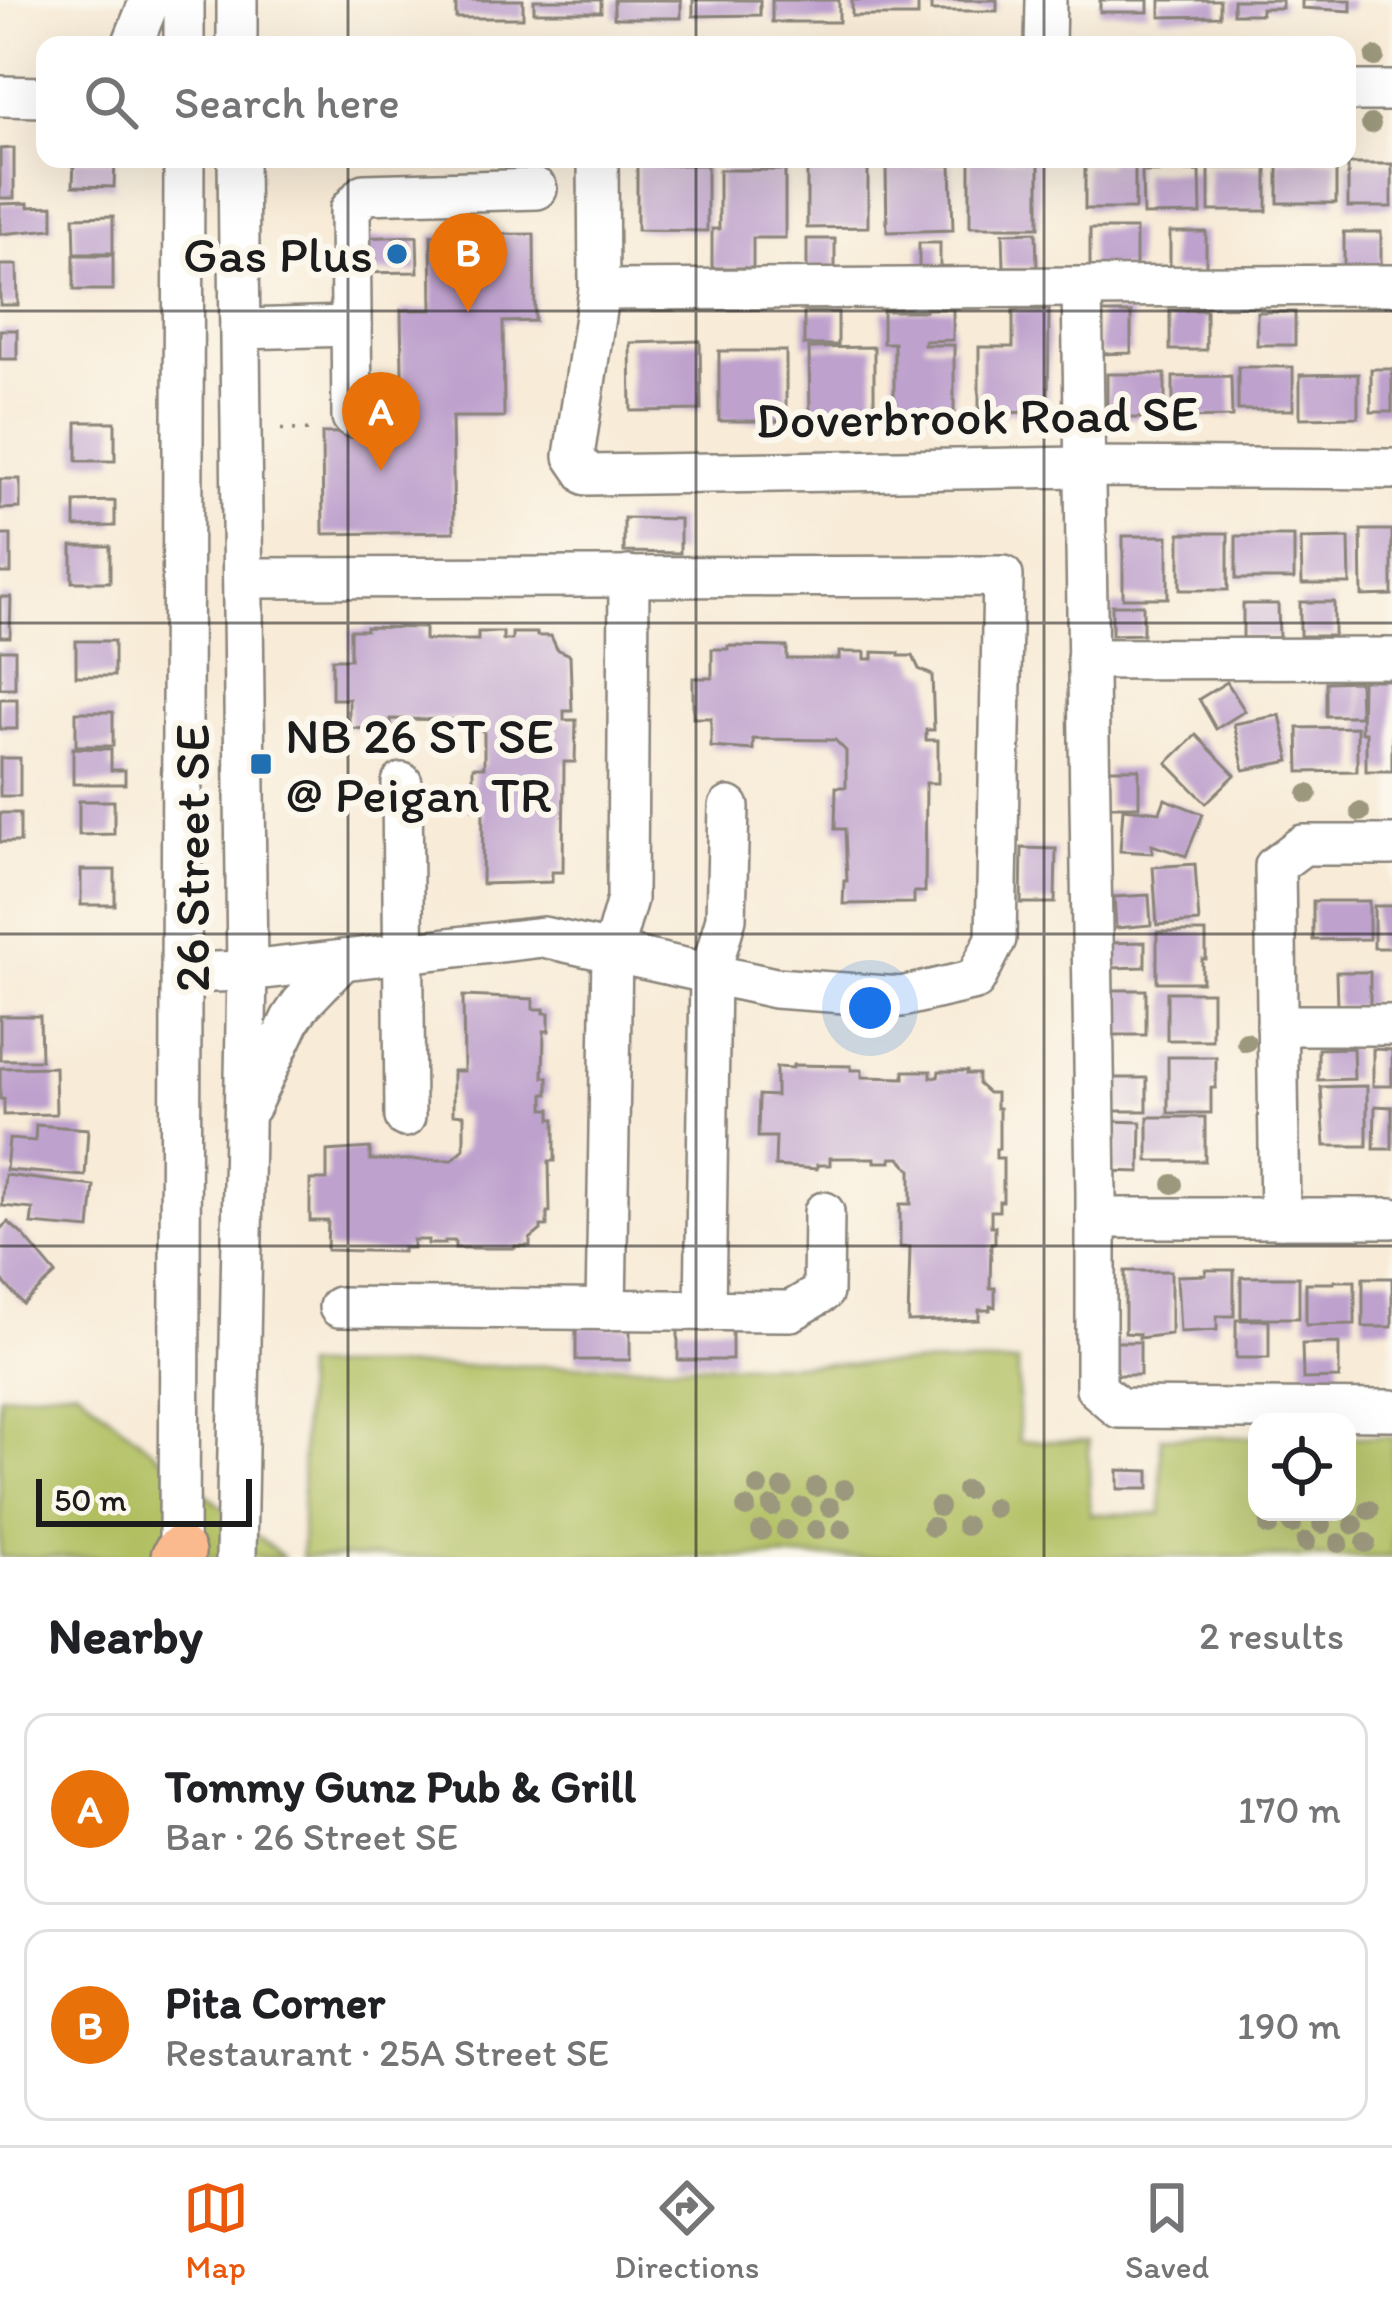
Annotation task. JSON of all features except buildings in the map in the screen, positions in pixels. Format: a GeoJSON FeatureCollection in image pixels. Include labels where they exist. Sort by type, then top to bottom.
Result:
{"type":"FeatureCollection","features":[{"type":"Feature","properties":{"kind":"street"},"geometry":{"type":"LineString","coordinates":[[136,36],[151,0]]}},
{"type":"Feature","properties":{"kind":"street"},"geometry":{"type":"LineString","coordinates":[[184,0],[184,36]]}},
{"type":"Feature","properties":{"kind":"street"},"geometry":{"type":"LineString","coordinates":[[237,0],[238,36]]}},
{"type":"Feature","properties":{"kind":"street"},"geometry":{"type":"LineString","coordinates":[[1046,0],[1046,36]]}},
{"type":"Feature","properties":{"kind":"street"},"geometry":{"type":"LineString","coordinates":[[1356,91],[1392,92]]}},
{"type":"Feature","properties":{"kind":"street"},"geometry":{"type":"LineString","coordinates":[[0,96],[36,97]]}},
{"type":"Feature","properties":{"kind":"street","name":"26 Street SE"},"geometry":{"type":"LineString","coordinates":[[178,1556],[184,168]]}},
{"type":"Feature","properties":{"kind":"street","name":"26 Street SE"},"geometry":{"type":"LineString","coordinates":[[236,1557],[247,971],[238,168]]}},
{"type":"Feature","properties":{"kind":"street"},"geometry":{"type":"LineString","coordinates":[[598,168],[599,290],[1392,285]]}},
{"type":"Feature","properties":{"kind":"street"},"geometry":{"type":"LineString","coordinates":[[352,417],[350,210],[364,194],[420,176],[537,189]]}},
{"type":"Feature","properties":{"kind":"street"},"geometry":{"type":"LineString","coordinates":[[1082,287],[1096,1388],[1119,1408],[1392,1410]]}},
{"type":"Feature","properties":{"kind":"street","name":"Doverbrook Road SE"},"geometry":{"type":"LineString","coordinates":[[599,290],[574,456],[587,475],[1085,467],[1392,469]]}},
{"type":"Feature","properties":{"kind":"street"},"geometry":{"type":"LineString","coordinates":[[240,329],[351,326]]}},
{"type":"Feature","properties":{"kind":"street"},"geometry":{"type":"LineString","coordinates":[[606,1310],[612,952],[627,899],[629,577]]}},
{"type":"Feature","properties":{"kind":"street"},"geometry":{"type":"LineString","coordinates":[[181,973],[247,971],[543,937],[775,988],[902,997],[975,980],[996,939],[1003,577],[243,578]]}},
{"type":"Feature","properties":{"kind":"street"},"geometry":{"type":"LineString","coordinates":[[1088,659],[1392,658]]}},
{"type":"Feature","properties":{"kind":"street"},"geometry":{"type":"LineString","coordinates":[[403,783],[405,1117]]}},
{"type":"Feature","properties":{"kind":"street"},"geometry":{"type":"LineString","coordinates":[[705,1312],[710,974],[726,918],[728,807]]}},
{"type":"Feature","properties":{"kind":"street"},"geometry":{"type":"LineString","coordinates":[[1280,1218],[1275,866],[1303,845],[1392,845]]}},
{"type":"Feature","properties":{"kind":"street"},"geometry":{"type":"LineString","coordinates":[[244,1118],[291,1018],[343,960]]}},
{"type":"Feature","properties":{"kind":"street"},"geometry":{"type":"LineString","coordinates":[[1277,1025],[1392,1025]]}},
{"type":"Feature","properties":{"kind":"street"},"geometry":{"type":"LineString","coordinates":[[340,1307],[791,1310],[823,1292],[824,1212]]}},
{"type":"Feature","properties":{"kind":"street"},"geometry":{"type":"LineString","coordinates":[[1096,1218],[1392,1218]]}},
{"type":"Feature","properties":{"kind":"path"},"geometry":{"type":"LineString","coordinates":[[281,429],[314,430]]}},
{"type":"Feature","properties":{"kind":"green space"},"geometry":{"type":"Polygon","coordinates":[[[1018,1363],[1019,1441],[1089,1441],[1090,1514],[1161,1514],[1161,1437],[1248,1437],[1248,1521],[1356,1521],[1356,1437],[1392,1437],[1392,1557],[302,1557],[303,1367],[1018,1363]]]}},
{"type":"Feature","properties":{"kind":"green space"},"geometry":{"type":"Polygon","coordinates":[[[76,1388],[283,1557],[0,1557],[0,1395],[76,1388]]]}},
{"type":"Feature","properties":{"kind":"place","name":"Gas Plus"},"geometry":{"type":"Point","coordinates":[397,254]}},
{"type":"Feature","properties":{"kind":"place","name":"Pita Corner"},"geometry":{"type":"Point","coordinates":[468,312]}},
{"type":"Feature","properties":{"kind":"place","name":"Tommy Gunz Pub & Grill"},"geometry":{"type":"Point","coordinates":[381,471]}},
{"type":"Feature","properties":{"kind":"place","name":"NB 26 ST SE @ Peigan TR"},"geometry":{"type":"Point","coordinates":[261,764]}}]}
